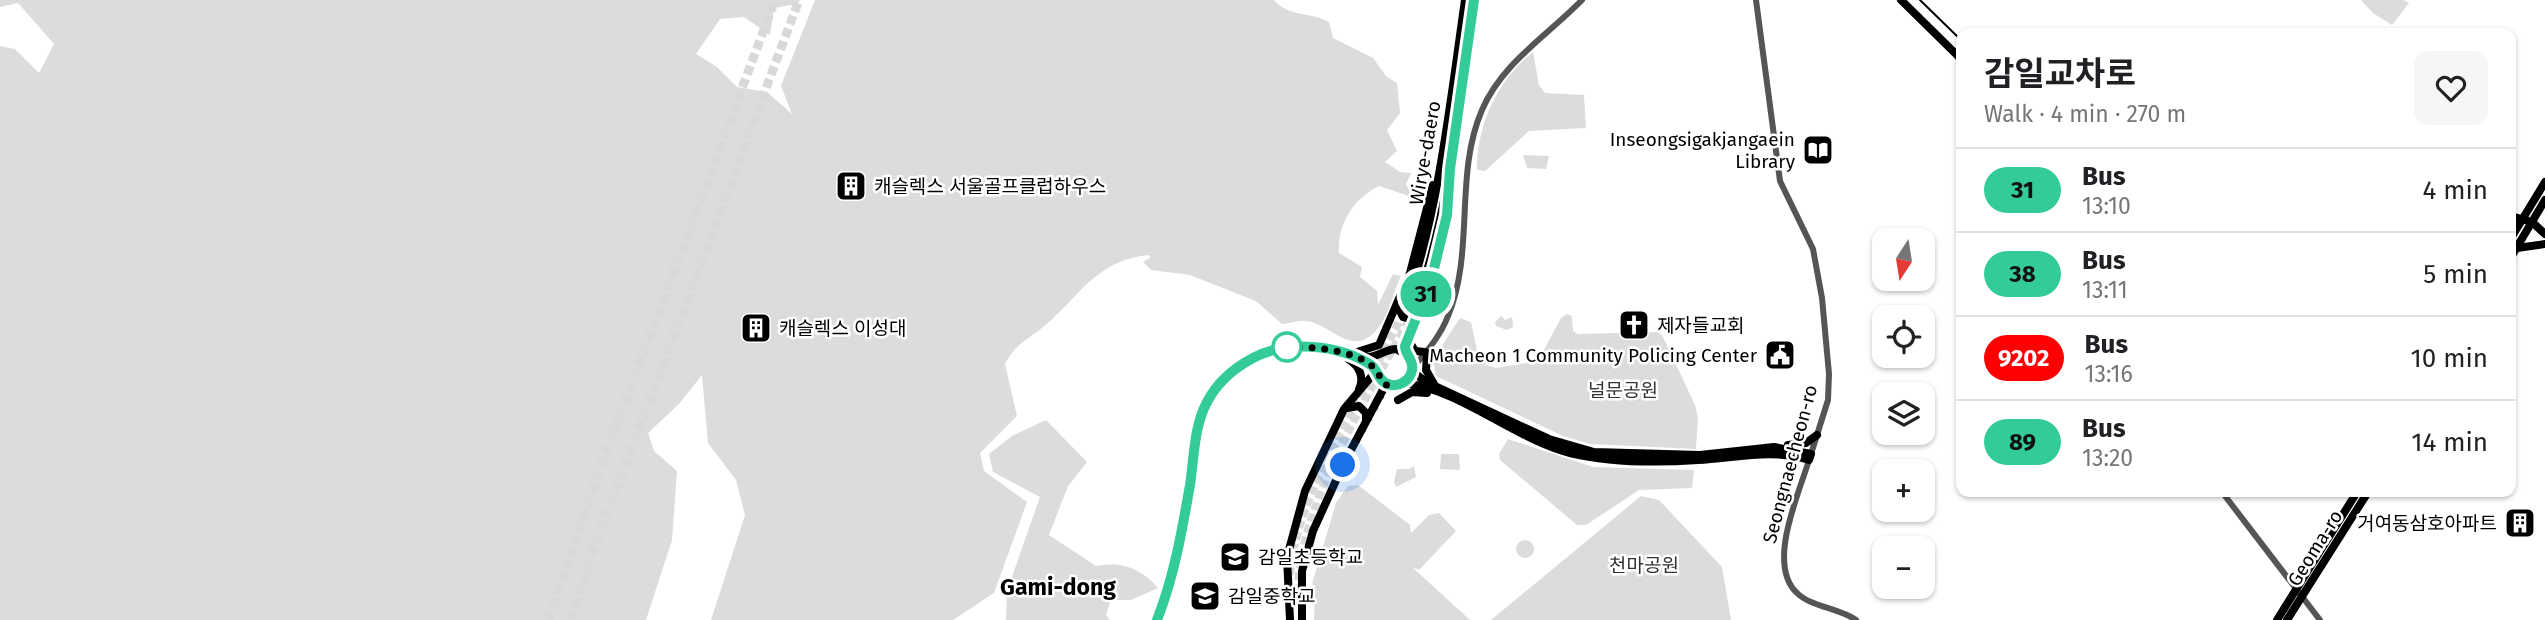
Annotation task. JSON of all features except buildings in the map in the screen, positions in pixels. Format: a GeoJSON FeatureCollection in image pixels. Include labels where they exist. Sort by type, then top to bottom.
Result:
{"type":"FeatureCollection","features":[{"type":"Feature","properties":{"kind":"main road","name":"Wirye-daero"},"geometry":{"type":"LineString","coordinates":[[1408,311],[1440,166],[1465,0]]}},
{"type":"Feature","properties":{"kind":"main road","name":"Wirye-daero"},"geometry":{"type":"LineString","coordinates":[[1408,311],[1431,281],[1447,215],[1450,169],[1474,0]]}},
{"type":"Feature","properties":{"kind":"main road"},"geometry":{"type":"LineString","coordinates":[[1901,0],[1956,54]]}},
{"type":"Feature","properties":{"kind":"main road"},"geometry":{"type":"LineString","coordinates":[[2516,230],[2545,183]]}},
{"type":"Feature","properties":{"kind":"main road"},"geometry":{"type":"LineString","coordinates":[[2517,247],[2545,200]]}},
{"type":"Feature","properties":{"kind":"main road"},"geometry":{"type":"LineString","coordinates":[[2516,217],[2532,222],[2545,234]]}},
{"type":"Feature","properties":{"kind":"main road"},"geometry":{"type":"LineString","coordinates":[[2517,247],[2545,244]]}},
{"type":"Feature","properties":{"kind":"main road"},"geometry":{"type":"LineString","coordinates":[[1157,620],[1173,572],[1198,426],[1208,400],[1225,377],[1257,356],[1290,347],[1367,351],[1379,345],[1391,323],[1408,311],[1410,347],[1428,351]]}},
{"type":"Feature","properties":{"kind":"main road"},"geometry":{"type":"LineString","coordinates":[[1290,620],[1287,557],[1305,491],[1344,409],[1376,370],[1391,323]]}},
{"type":"Feature","properties":{"kind":"main road"},"geometry":{"type":"LineString","coordinates":[[1411,329],[1406,341],[1407,354],[1412,370],[1419,378],[1554,448],[1628,462],[1773,453],[1810,457]]}},
{"type":"Feature","properties":{"kind":"main road"},"geometry":{"type":"LineString","coordinates":[[1320,348],[1352,356],[1375,357],[1394,348],[1418,356],[1428,351]]}},
{"type":"Feature","properties":{"kind":"main road"},"geometry":{"type":"LineString","coordinates":[[1320,348],[1352,361],[1359,369],[1362,382],[1356,395]]}},
{"type":"Feature","properties":{"kind":"main road"},"geometry":{"type":"LineString","coordinates":[[1428,351],[1426,370],[1436,387]]}},
{"type":"Feature","properties":{"kind":"main road"},"geometry":{"type":"LineString","coordinates":[[1352,356],[1376,370],[1387,384]]}},
{"type":"Feature","properties":{"kind":"main road"},"geometry":{"type":"LineString","coordinates":[[1412,370],[1403,383],[1398,400],[1412,392],[1443,395]]}},
{"type":"Feature","properties":{"kind":"main road"},"geometry":{"type":"LineString","coordinates":[[1387,384],[1403,383],[1443,395],[1505,421]]}},
{"type":"Feature","properties":{"kind":"main road"},"geometry":{"type":"LineString","coordinates":[[1302,620],[1302,571],[1310,540],[1323,506],[1387,384]]}},
{"type":"Feature","properties":{"kind":"main road"},"geometry":{"type":"LineString","coordinates":[[1344,409],[1359,406],[1366,413],[1366,421]]}},
{"type":"Feature","properties":{"kind":"main road"},"geometry":{"type":"LineString","coordinates":[[1699,458],[1806,443],[1817,435]]}},
{"type":"Feature","properties":{"kind":"main road"},"geometry":{"type":"LineString","coordinates":[[1781,447],[1810,457]]}},
{"type":"Feature","properties":{"kind":"main road","name":"Geoma-ro"},"geometry":{"type":"LineString","coordinates":[[2277,620],[2354,497]]}},
{"type":"Feature","properties":{"kind":"main road","name":"Geoma-ro"},"geometry":{"type":"LineString","coordinates":[[2287,620],[2303,599],[2365,497]]}},
{"type":"Feature","properties":{"kind":"street"},"geometry":{"type":"LineString","coordinates":[[1412,370],[1428,351],[1448,318],[1456,289],[1471,154],[1481,111],[1493,88],[1516,60],[1582,0]]}},
{"type":"Feature","properties":{"kind":"street","name":"Seongnaecheon-ro"},"geometry":{"type":"LineString","coordinates":[[1756,0],[1780,181],[1813,249],[1822,298],[1829,374],[1828,400],[1782,558],[1790,585],[1798,595],[1852,618]]}},
{"type":"Feature","properties":{"kind":"street"},"geometry":{"type":"LineString","coordinates":[[2226,497],[2320,620]]}},
{"type":"Feature","properties":{"kind":"green space"},"geometry":{"type":"Polygon","coordinates":[[[0,0],[800,0],[797,4],[774,8],[770,35],[744,17],[720,19],[696,54],[717,67],[737,87],[767,92],[792,114],[781,86],[815,0],[1274,0],[1293,12],[1329,22],[1333,38],[1373,58],[1386,76],[1397,83],[1400,113],[1387,130],[1397,151],[1385,162],[1400,172],[1411,173],[1406,184],[1412,197],[1379,186],[1362,197],[1344,222],[1339,253],[1362,267],[1360,277],[1377,291],[1378,305],[1393,274],[1401,276],[1383,321],[1369,337],[1360,341],[1341,337],[1314,323],[1302,321],[1282,324],[1256,301],[1190,275],[1151,270],[1143,262],[1151,257],[1148,255],[1114,265],[1089,282],[1043,327],[1017,347],[1005,364],[1017,416],[980,453],[984,471],[1027,502],[994,593],[953,620],[711,620],[745,515],[736,480],[708,443],[702,375],[679,404],[648,433],[654,451],[677,471],[672,540],[646,620],[0,620],[0,46],[15,49],[39,73],[54,44],[18,3],[0,7],[0,0]]]}},
{"type":"Feature","properties":{"kind":"green space"},"geometry":{"type":"Polygon","coordinates":[[[2361,0],[2404,0],[2409,3],[2392,25],[2373,13],[2361,0]]]}},
{"type":"Feature","properties":{"kind":"green space"},"geometry":{"type":"Polygon","coordinates":[[[1533,52],[1539,85],[1545,93],[1584,95],[1586,128],[1529,131],[1485,171],[1477,170],[1485,120],[1499,90],[1533,52]]]}},
{"type":"Feature","properties":{"kind":"green space"},"geometry":{"type":"Polygon","coordinates":[[[1523,155],[1549,156],[1546,169],[1527,168],[1523,155]]]}},
{"type":"Feature","properties":{"kind":"green space","name":"널문공원"},"geometry":{"type":"Polygon","coordinates":[[[1567,314],[1572,316],[1573,331],[1578,334],[1657,332],[1662,335],[1695,405],[1698,418],[1696,449],[1590,444],[1563,436],[1436,376],[1433,359],[1460,318],[1471,322],[1477,350],[1486,365],[1496,368],[1538,361],[1561,318],[1567,314]]]}},
{"type":"Feature","properties":{"kind":"green space"},"geometry":{"type":"Polygon","coordinates":[[[1501,316],[1505,320],[1512,317],[1513,327],[1507,330],[1496,326],[1495,322],[1501,316]]]}},
{"type":"Feature","properties":{"kind":"green space"},"geometry":{"type":"Polygon","coordinates":[[[1046,420],[1087,462],[1068,486],[1049,535],[1096,566],[1122,565],[1145,575],[1158,588],[1131,600],[1111,600],[1106,615],[1110,620],[1006,620],[1007,591],[1040,497],[993,472],[989,454],[1012,436],[1046,420]]]}},
{"type":"Feature","properties":{"kind":"green space"},"geometry":{"type":"Polygon","coordinates":[[[1508,439],[1593,467],[1694,470],[1692,488],[1639,490],[1586,525],[1577,525],[1500,460],[1499,454],[1508,439]]]}},
{"type":"Feature","properties":{"kind":"green space"},"geometry":{"type":"Polygon","coordinates":[[[1441,454],[1459,454],[1460,470],[1440,469],[1441,454]]]}},
{"type":"Feature","properties":{"kind":"green space"},"geometry":{"type":"Polygon","coordinates":[[[1414,466],[1416,477],[1396,487],[1394,482],[1397,469],[1414,466]]]}},
{"type":"Feature","properties":{"kind":"green space"},"geometry":{"type":"Polygon","coordinates":[[[1358,485],[1410,525],[1411,533],[1429,515],[1439,513],[1456,531],[1419,570],[1412,567],[1470,620],[1314,620],[1315,586],[1312,584],[1336,503],[1348,486],[1358,485]]]}},
{"type":"Feature","properties":{"kind":"green space","name":"천마공원"},"geometry":{"type":"Polygon","coordinates":[[[1641,496],[1659,500],[1722,567],[1731,620],[1491,620],[1641,496]]]}},
{"type":"Feature","properties":{"kind":"green space"},"geometry":{"type":"Polygon","coordinates":[[[1525,540],[1531,543],[1534,549],[1531,555],[1525,558],[1519,555],[1516,549],[1519,543],[1525,540]]]}},
{"type":"Feature","properties":{"kind":"tunnel"},"geometry":{"type":"LineString","coordinates":[[549,620],[595,481],[775,0]]}},
{"type":"Feature","properties":{"kind":"tunnel"},"geometry":{"type":"LineString","coordinates":[[572,620],[590,558],[799,0]]}},
{"type":"Feature","properties":{"kind":"tunnel"},"geometry":{"type":"LineString","coordinates":[[1373,372],[1404,312]]}},
{"type":"Feature","properties":{"kind":"tunnel"},"geometry":{"type":"LineString","coordinates":[[1299,604],[1299,570],[1320,495],[1356,417],[1412,314]]}},
{"type":"Feature","properties":{"kind":"tunnel"},"geometry":{"type":"LineString","coordinates":[[1290,575],[1300,525],[1308,501],[1365,387]]}},
{"type":"Feature","properties":{"kind":"tram line"},"geometry":{"type":"LineString","coordinates":[[1920,0],[1956,35]]}},
{"type":"Feature","properties":{"kind":"bus line","name":"31"},"geometry":{"type":"LineString","coordinates":[[1157,620],[1167,596],[1177,557],[1198,426],[1208,400],[1225,377],[1257,356],[1290,347],[1320,348],[1352,356],[1373,366],[1381,380],[1390,385],[1403,383],[1410,376],[1412,363],[1405,346],[1431,281],[1447,215],[1450,169],[1474,0]]}},
{"type":"Feature","properties":{"kind":"place","name":"Inseongsigakjangaein Library"},"geometry":{"type":"Point","coordinates":[1818,150]}},
{"type":"Feature","properties":{"kind":"place","name":"캐슬렉스 서울골프클럽하우스"},"geometry":{"type":"Point","coordinates":[851,186]}},
{"type":"Feature","properties":{"kind":"place","name":"제자들교회"},"geometry":{"type":"Point","coordinates":[1634,325]}},
{"type":"Feature","properties":{"kind":"place","name":"캐슬렉스 이성대"},"geometry":{"type":"Point","coordinates":[756,328]}},
{"type":"Feature","properties":{"kind":"place","name":"Macheon 1 Community Policing Center"},"geometry":{"type":"Point","coordinates":[1780,355]}},
{"type":"Feature","properties":{"kind":"place","name":"거여동삼호아파트"},"geometry":{"type":"Point","coordinates":[2520,523]}},
{"type":"Feature","properties":{"kind":"place","name":"감일초등학교"},"geometry":{"type":"Point","coordinates":[1235,557]}},
{"type":"Feature","properties":{"kind":"place","name":"감일중학교"},"geometry":{"type":"Point","coordinates":[1205,596]}},
{"type":"Feature","properties":{"kind":"district","name":"Gami-dong"},"geometry":{"type":"Point","coordinates":[1058,587]}},
{"type":"Feature","properties":{"kind":"route"},"geometry":{"type":"LineString","coordinates":[[1287,347],[1320,348],[1352,356],[1373,366],[1379,378],[1387,384],[1375,401],[1343,465]]}}]}
